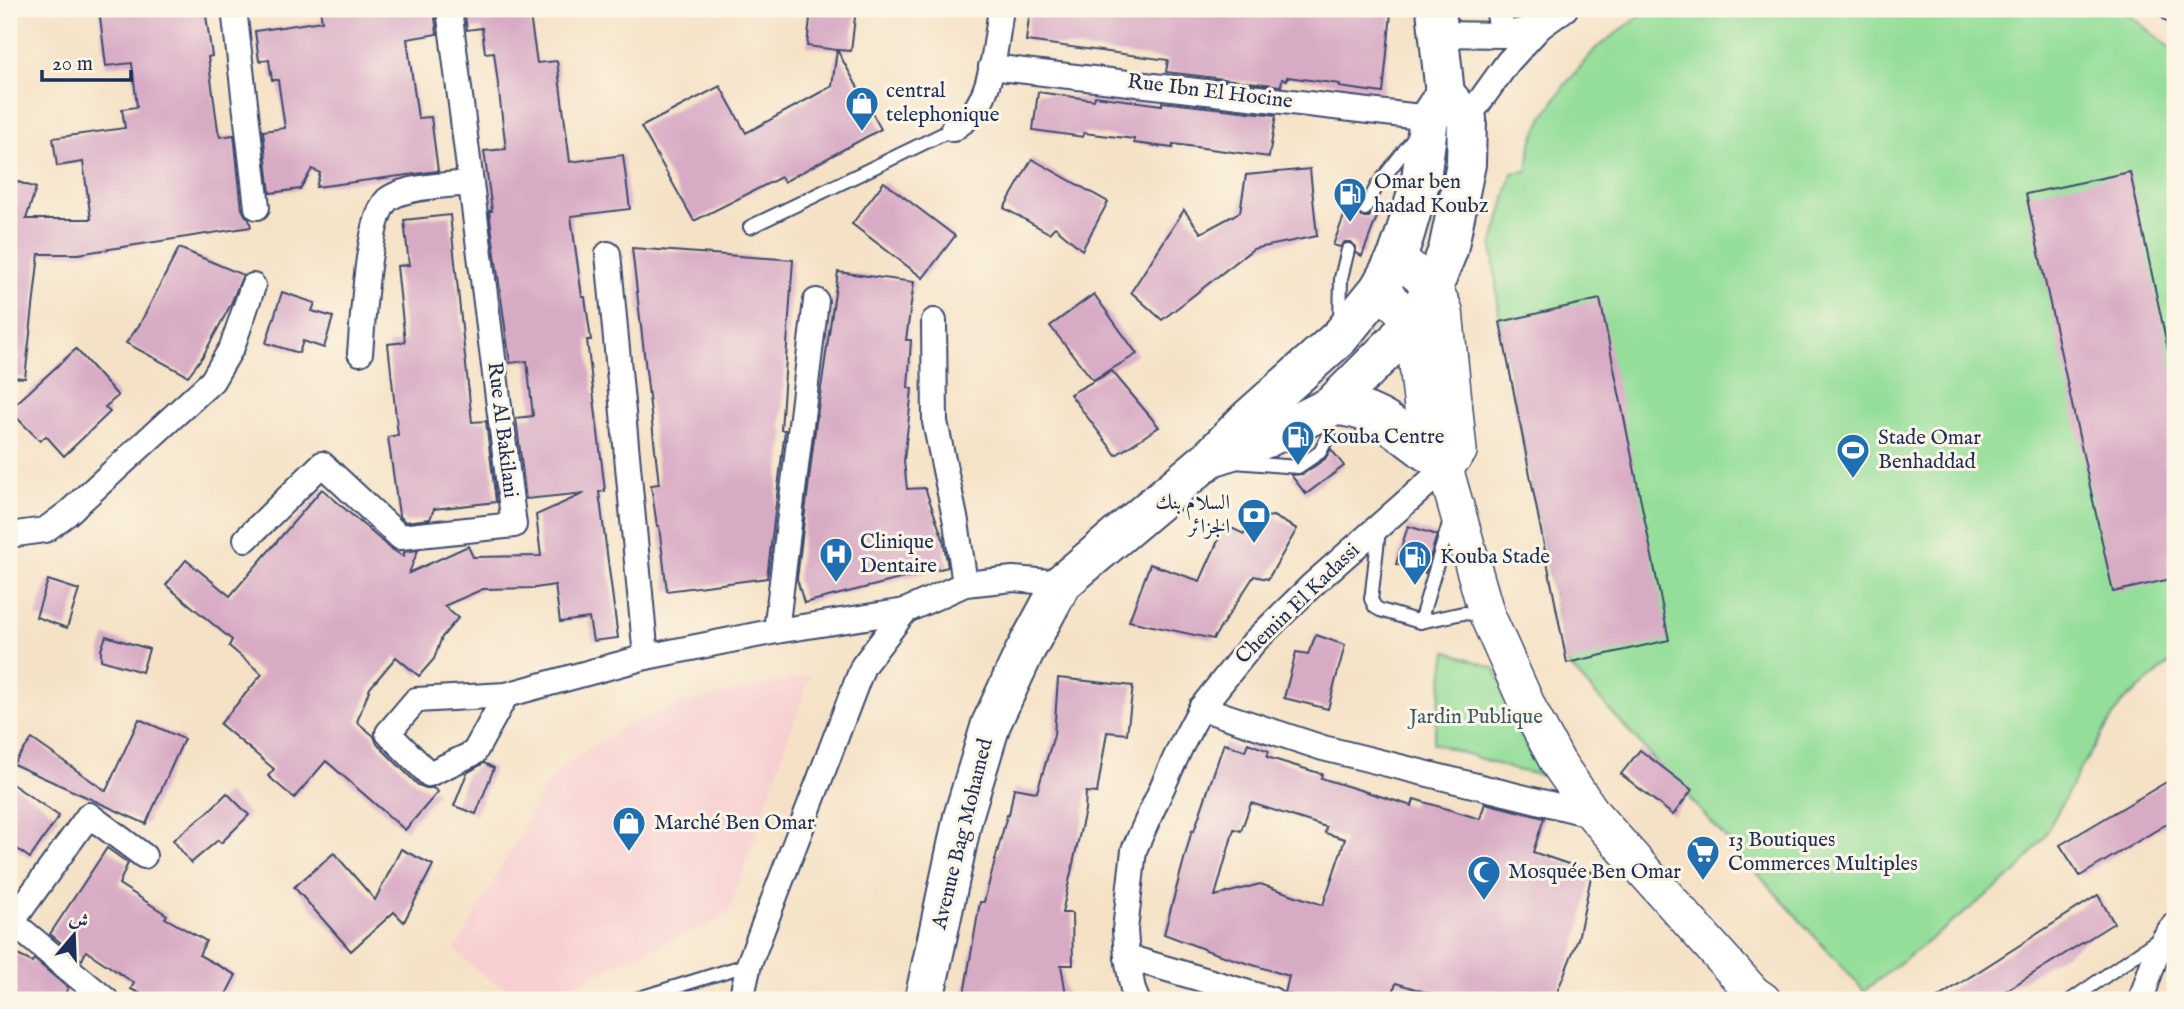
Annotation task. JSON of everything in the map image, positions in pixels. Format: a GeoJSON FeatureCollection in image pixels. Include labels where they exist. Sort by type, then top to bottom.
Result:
{"type":"FeatureCollection","features":[{"type":"Feature","properties":{"kind":"main road"},"geometry":{"type":"LineString","coordinates":[[1210,458],[1267,438],[1331,406],[1397,340],[1433,288],[1448,250],[1466,164],[1447,110],[1438,21]]}},
{"type":"Feature","properties":{"kind":"main road"},"geometry":{"type":"LineString","coordinates":[[1447,110],[1388,273],[1412,320],[1436,460],[1455,506],[1487,615],[1529,709],[1558,763],[1594,816],[1758,998]]}},
{"type":"Feature","properties":{"kind":"main road"},"geometry":{"type":"LineString","coordinates":[[1388,273],[1433,288],[1445,311],[1459,451],[1436,460]]}},
{"type":"Feature","properties":{"kind":"main road","name":"Avenue Bag Mohamed"},"geometry":{"type":"LineString","coordinates":[[924,1000],[963,817],[991,724],[1024,653],[1062,583],[1210,458],[1247,420],[1340,337],[1388,273]]}},
{"type":"Feature","properties":{"kind":"main road"},"geometry":{"type":"LineString","coordinates":[[1331,406],[1351,406],[1385,421],[1436,460]]}},
{"type":"Feature","properties":{"kind":"street"},"geometry":{"type":"LineString","coordinates":[[234,9],[257,207]]}},
{"type":"Feature","properties":{"kind":"street","name":"Rue Al Bakilani"},"geometry":{"type":"LineString","coordinates":[[246,539],[322,464],[400,537],[514,525],[449,9]]}},
{"type":"Feature","properties":{"kind":"street"},"geometry":{"type":"LineString","coordinates":[[953,128],[977,108],[986,89],[1001,9]]}},
{"type":"Feature","properties":{"kind":"street"},"geometry":{"type":"LineString","coordinates":[[1498,9],[1503,35]]}},
{"type":"Feature","properties":{"kind":"street"},"geometry":{"type":"LineString","coordinates":[[1447,110],[1508,62],[1540,27],[1565,9]]}},
{"type":"Feature","properties":{"kind":"street"},"geometry":{"type":"LineString","coordinates":[[1438,21],[1503,35],[1540,27]]}},
{"type":"Feature","properties":{"kind":"street","name":"Rue Ibn El Hocine"},"geometry":{"type":"LineString","coordinates":[[991,67],[1447,110]]}},
{"type":"Feature","properties":{"kind":"street"},"geometry":{"type":"LineString","coordinates":[[360,353],[375,221],[387,200],[410,189],[471,183]]}},
{"type":"Feature","properties":{"kind":"street"},"geometry":{"type":"LineString","coordinates":[[608,254],[646,657]]}},
{"type":"Feature","properties":{"kind":"street"},"geometry":{"type":"LineString","coordinates":[[9,535],[45,530],[68,513],[212,381],[232,347],[253,286]]}},
{"type":"Feature","properties":{"kind":"street"},"geometry":{"type":"LineString","coordinates":[[776,631],[816,301]]}},
{"type":"Feature","properties":{"kind":"street"},"geometry":{"type":"LineString","coordinates":[[934,321],[935,422],[956,522],[965,584]]}},
{"type":"Feature","properties":{"kind":"street","name":"Chemin El Kadassi"},"geometry":{"type":"LineString","coordinates":[[1137,1000],[1127,957],[1125,930],[1134,850],[1201,708],[1254,642],[1311,586],[1380,526],[1436,460]]}},
{"type":"Feature","properties":{"kind":"street"},"geometry":{"type":"LineString","coordinates":[[506,695],[474,753],[429,774],[388,733],[416,701],[506,695],[646,657],[776,631],[905,611],[965,584],[1013,579],[1062,583]]}},
{"type":"Feature","properties":{"kind":"street"},"geometry":{"type":"LineString","coordinates":[[741,1000],[749,964],[863,666],[905,611]]}},
{"type":"Feature","properties":{"kind":"street"},"geometry":{"type":"LineString","coordinates":[[1201,708],[1323,748],[1594,816]]}},
{"type":"Feature","properties":{"kind":"street"},"geometry":{"type":"LineString","coordinates":[[106,1000],[12,922],[89,815],[144,856]]}},
{"type":"Feature","properties":{"kind":"street"},"geometry":{"type":"LineString","coordinates":[[2141,1000],[2156,955],[2171,929]]}},
{"type":"Feature","properties":{"kind":"street"},"geometry":{"type":"LineString","coordinates":[[1127,957],[1272,1000]]}},
{"type":"Feature","properties":{"kind":"lane"},"geometry":{"type":"LineString","coordinates":[[1365,209],[1377,186],[1447,110]]}},
{"type":"Feature","properties":{"kind":"lane"},"geometry":{"type":"LineString","coordinates":[[750,227],[953,128]]}},
{"type":"Feature","properties":{"kind":"lane"},"geometry":{"type":"LineString","coordinates":[[1340,337],[1341,278],[1348,250]]}},
{"type":"Feature","properties":{"kind":"lane"},"geometry":{"type":"LineString","coordinates":[[1420,622],[1455,506]]}},
{"type":"Feature","properties":{"kind":"lane"},"geometry":{"type":"LineString","coordinates":[[1380,526],[1371,599],[1374,607],[1420,622],[1463,613],[1487,615]]}},
{"type":"Feature","properties":{"kind":"lane"},"geometry":{"type":"LineString","coordinates":[[2071,1000],[2171,929]]}},
{"type":"Feature","properties":{"kind":"lane"},"geometry":{"type":"LineString","coordinates":[[633,1000],[749,964]]}},
{"type":"Feature","properties":{"kind":"shaded area","name":"Marché Ben Omar"},"geometry":{"type":"Polygon","coordinates":[[[810,675],[728,915],[566,987],[538,993],[515,991],[491,981],[455,951],[543,791],[564,765],[627,725],[685,703],[810,675]]]}},
{"type":"Feature","properties":{"kind":"green space","name":"Stade Omar Benhaddad"},"geometry":{"type":"Polygon","coordinates":[[[1650,9],[2122,9],[2175,52],[2175,659],[2121,704],[2080,770],[2044,837],[2018,871],[1864,991],[1567,663],[1500,322],[1492,247],[1512,173],[1527,171],[1531,144],[1542,119],[1564,86],[1596,48],[1650,9]]]}},
{"type":"Feature","properties":{"kind":"green space","name":"Jardin Publique"},"geometry":{"type":"Polygon","coordinates":[[[1447,651],[1494,668],[1549,777],[1512,769],[1433,743],[1447,651]]]}},
{"type":"Feature","properties":{"kind":"building"},"geometry":{"type":"Polygon","coordinates":[[[99,9],[146,9],[147,13],[205,9],[212,56],[208,57],[218,130],[220,137],[234,135],[242,209],[251,227],[78,254],[39,254],[25,378],[9,377],[9,179],[36,188],[26,219],[91,219],[83,162],[57,166],[53,138],[125,128],[122,109],[137,107],[132,63],[106,66],[99,9]]]}},
{"type":"Feature","properties":{"kind":"building"},"geometry":{"type":"Polygon","coordinates":[[[320,9],[434,9],[437,34],[407,39],[418,118],[431,117],[438,171],[316,187],[320,173],[312,169],[300,189],[270,193],[263,131],[285,128],[278,80],[272,80],[269,60],[259,61],[255,31],[322,21],[320,9]]]}},
{"type":"Feature","properties":{"kind":"building"},"geometry":{"type":"Polygon","coordinates":[[[464,9],[529,9],[537,63],[557,61],[570,162],[623,155],[630,209],[571,216],[591,340],[587,340],[605,491],[599,492],[618,638],[593,641],[589,618],[560,622],[555,585],[483,589],[444,606],[458,618],[442,637],[434,659],[419,676],[396,657],[370,688],[357,722],[374,736],[377,744],[418,785],[433,788],[438,792],[405,830],[326,761],[294,798],[268,776],[274,769],[220,724],[262,674],[229,646],[232,640],[166,585],[186,560],[230,596],[322,489],[404,557],[404,552],[418,550],[409,573],[468,546],[473,557],[541,556],[536,515],[585,493],[526,499],[516,418],[533,416],[527,361],[510,363],[489,211],[492,211],[484,151],[506,149],[494,52],[485,53],[482,28],[467,30],[464,9]]]}},
{"type":"Feature","properties":{"kind":"building"},"geometry":{"type":"Polygon","coordinates":[[[811,9],[856,9],[851,51],[807,46],[811,9]]]}},
{"type":"Feature","properties":{"kind":"building"},"geometry":{"type":"Polygon","coordinates":[[[1080,9],[1359,9],[1391,13],[1383,93],[1287,77],[1287,80],[1282,79],[1281,86],[1166,72],[1168,60],[1026,41],[1030,10],[1075,16],[1080,9]]]}},
{"type":"Feature","properties":{"kind":"building"},"geometry":{"type":"Polygon","coordinates":[[[837,50],[881,129],[784,182],[781,177],[694,221],[641,127],[720,86],[746,133],[832,86],[837,50]]]}},
{"type":"Feature","properties":{"kind":"building"},"geometry":{"type":"Polygon","coordinates":[[[1038,92],[1094,100],[1095,96],[1276,115],[1269,157],[1173,144],[1173,148],[1134,143],[1134,139],[1084,133],[1083,137],[1033,130],[1038,92]]]}},
{"type":"Feature","properties":{"kind":"building"},"geometry":{"type":"Polygon","coordinates":[[[1032,159],[1108,202],[1082,250],[1055,227],[1049,233],[1004,208],[1032,159]]]}},
{"type":"Feature","properties":{"kind":"building"},"geometry":{"type":"Polygon","coordinates":[[[1310,169],[1317,236],[1253,249],[1162,320],[1131,292],[1184,210],[1201,233],[1240,212],[1246,175],[1310,169]]]}},
{"type":"Feature","properties":{"kind":"building"},"geometry":{"type":"Polygon","coordinates":[[[2130,172],[2175,382],[2175,578],[2113,592],[2026,194],[2130,172]]]}},
{"type":"Feature","properties":{"kind":"building"},"geometry":{"type":"Polygon","coordinates":[[[884,182],[955,236],[923,278],[852,224],[884,182]]]}},
{"type":"Feature","properties":{"kind":"building"},"geometry":{"type":"Polygon","coordinates":[[[1349,203],[1357,206],[1357,213],[1362,217],[1369,217],[1373,212],[1378,214],[1362,256],[1356,253],[1356,247],[1351,242],[1345,242],[1340,247],[1333,245],[1349,203]]]}},
{"type":"Feature","properties":{"kind":"building"},"geometry":{"type":"Polygon","coordinates":[[[450,215],[472,422],[486,421],[496,502],[434,509],[430,519],[405,522],[399,515],[388,437],[398,435],[388,344],[405,342],[397,266],[409,265],[404,220],[450,215]]]}},
{"type":"Feature","properties":{"kind":"building"},"geometry":{"type":"Polygon","coordinates":[[[179,248],[243,275],[203,356],[188,376],[126,343],[140,324],[179,248]]]}},
{"type":"Feature","properties":{"kind":"building"},"geometry":{"type":"Polygon","coordinates":[[[632,248],[793,260],[781,430],[785,430],[767,578],[667,591],[651,485],[659,484],[632,248]]]}},
{"type":"Feature","properties":{"kind":"building"},"geometry":{"type":"Polygon","coordinates":[[[838,272],[914,282],[906,340],[911,340],[908,388],[912,389],[904,461],[907,489],[925,488],[943,539],[948,567],[804,603],[797,579],[838,272]]]}},
{"type":"Feature","properties":{"kind":"building"},"geometry":{"type":"Polygon","coordinates":[[[282,292],[315,303],[312,311],[333,317],[324,348],[303,341],[299,353],[266,343],[282,292]]]}},
{"type":"Feature","properties":{"kind":"building"},"geometry":{"type":"Polygon","coordinates":[[[1094,294],[1137,354],[1093,380],[1050,326],[1094,294]]]}},
{"type":"Feature","properties":{"kind":"building"},"geometry":{"type":"Polygon","coordinates":[[[1600,299],[1669,640],[1567,663],[1500,322],[1600,299]]]}},
{"type":"Feature","properties":{"kind":"building"},"geometry":{"type":"Polygon","coordinates":[[[76,349],[118,396],[105,407],[110,412],[64,456],[46,436],[40,441],[9,410],[76,349]]]}},
{"type":"Feature","properties":{"kind":"building"},"geometry":{"type":"Polygon","coordinates":[[[1112,371],[1159,427],[1116,455],[1070,394],[1112,371]]]}},
{"type":"Feature","properties":{"kind":"building"},"geometry":{"type":"Polygon","coordinates":[[[1331,449],[1344,466],[1306,494],[1291,475],[1303,474],[1325,459],[1331,449]]]}},
{"type":"Feature","properties":{"kind":"building"},"geometry":{"type":"Polygon","coordinates":[[[1273,516],[1297,529],[1268,579],[1254,576],[1213,639],[1129,621],[1150,564],[1200,581],[1225,525],[1244,534],[1251,519],[1273,516]]]}},
{"type":"Feature","properties":{"kind":"building"},"geometry":{"type":"Polygon","coordinates":[[[1408,526],[1437,535],[1425,573],[1396,564],[1408,526]]]}},
{"type":"Feature","properties":{"kind":"building"},"geometry":{"type":"Polygon","coordinates":[[[48,580],[79,590],[67,628],[36,617],[48,580]]]}},
{"type":"Feature","properties":{"kind":"building"},"geometry":{"type":"Polygon","coordinates":[[[1316,635],[1345,645],[1328,709],[1284,698],[1296,652],[1308,654],[1316,635]]]}},
{"type":"Feature","properties":{"kind":"building"},"geometry":{"type":"Polygon","coordinates":[[[106,636],[149,649],[142,672],[101,660],[106,636]]]}},
{"type":"Feature","properties":{"kind":"building"},"geometry":{"type":"Polygon","coordinates":[[[1058,678],[1133,686],[1127,734],[1107,732],[1097,793],[1086,792],[1085,810],[1062,913],[1072,913],[1073,965],[1061,965],[1067,1000],[963,1000],[980,902],[984,902],[1014,788],[1037,792],[1054,735],[1058,678]]]}},
{"type":"Feature","properties":{"kind":"building"},"geometry":{"type":"Polygon","coordinates":[[[139,719],[184,739],[146,824],[13,764],[32,739],[106,791],[139,719]]]}},
{"type":"Feature","properties":{"kind":"building"},"geometry":{"type":"Polygon","coordinates":[[[1224,743],[1245,751],[1248,743],[1269,751],[1267,757],[1322,774],[1321,778],[1412,806],[1414,799],[1480,819],[1485,803],[1544,818],[1533,852],[1592,872],[1578,939],[1554,1000],[1451,1000],[1396,983],[1391,1000],[1307,1000],[1285,993],[1289,976],[1164,934],[1192,830],[1194,831],[1224,743]],[[1251,803],[1241,831],[1234,829],[1215,896],[1260,884],[1323,905],[1345,839],[1325,833],[1326,827],[1251,803]]]}},
{"type":"Feature","properties":{"kind":"building"},"geometry":{"type":"Polygon","coordinates":[[[1640,750],[1692,790],[1673,815],[1621,774],[1640,750]]]}},
{"type":"Feature","properties":{"kind":"building"},"geometry":{"type":"Polygon","coordinates":[[[484,763],[494,768],[476,814],[454,806],[467,773],[484,763]]]}},
{"type":"Feature","properties":{"kind":"building"},"geometry":{"type":"Polygon","coordinates":[[[2175,777],[2175,819],[2080,876],[2060,845],[2175,777]]]}},
{"type":"Feature","properties":{"kind":"building"},"geometry":{"type":"Polygon","coordinates":[[[9,782],[59,816],[30,858],[9,843],[9,782]]]}},
{"type":"Feature","properties":{"kind":"building"},"geometry":{"type":"Polygon","coordinates":[[[227,793],[249,815],[221,843],[218,840],[191,863],[173,840],[227,793]]]}},
{"type":"Feature","properties":{"kind":"building"},"geometry":{"type":"Polygon","coordinates":[[[107,848],[128,863],[119,884],[167,915],[165,918],[206,941],[199,955],[236,975],[223,1000],[152,1000],[131,989],[134,983],[86,951],[82,960],[50,934],[107,848]]]}},
{"type":"Feature","properties":{"kind":"building"},"geometry":{"type":"Polygon","coordinates":[[[401,849],[433,865],[404,922],[394,912],[351,951],[294,887],[334,853],[375,900],[401,849]]]}},
{"type":"Feature","properties":{"kind":"building"},"geometry":{"type":"Polygon","coordinates":[[[2098,895],[2114,923],[1991,1000],[1934,1000],[2098,895]]]}},
{"type":"Feature","properties":{"kind":"building"},"geometry":{"type":"Polygon","coordinates":[[[9,951],[32,962],[34,959],[68,988],[62,1000],[9,1000],[9,951]]]}},
{"type":"Feature","properties":{"kind":"place","name":"central telephonique"},"geometry":{"type":"Point","coordinates":[862,133]}},
{"type":"Feature","properties":{"kind":"place","name":"Omar ben hadad Koubz"},"geometry":{"type":"Point","coordinates":[1350,224]}},
{"type":"Feature","properties":{"kind":"place","name":"Kouba Centre"},"geometry":{"type":"Point","coordinates":[1298,467]}},
{"type":"Feature","properties":{"kind":"place","name":"Stade Omar Benhaddad"},"geometry":{"type":"Point","coordinates":[1853,480]}},
{"type":"Feature","properties":{"kind":"place","name":"السلام بنك الجزائر"},"geometry":{"type":"Point","coordinates":[1254,545]}},
{"type":"Feature","properties":{"kind":"place","name":"Clinique Dentaire"},"geometry":{"type":"Point","coordinates":[836,584]}},
{"type":"Feature","properties":{"kind":"place","name":"Kouba Stade"},"geometry":{"type":"Point","coordinates":[1415,587]}},
{"type":"Feature","properties":{"kind":"place","name":"Marché Ben Omar"},"geometry":{"type":"Point","coordinates":[629,853]}},
{"type":"Feature","properties":{"kind":"place","name":"13 Boutiques Commerces Multiples"},"geometry":{"type":"Point","coordinates":[1703,882]}},
{"type":"Feature","properties":{"kind":"place","name":"Mosquée Ben Omar"},"geometry":{"type":"Point","coordinates":[1484,902]}}]}
